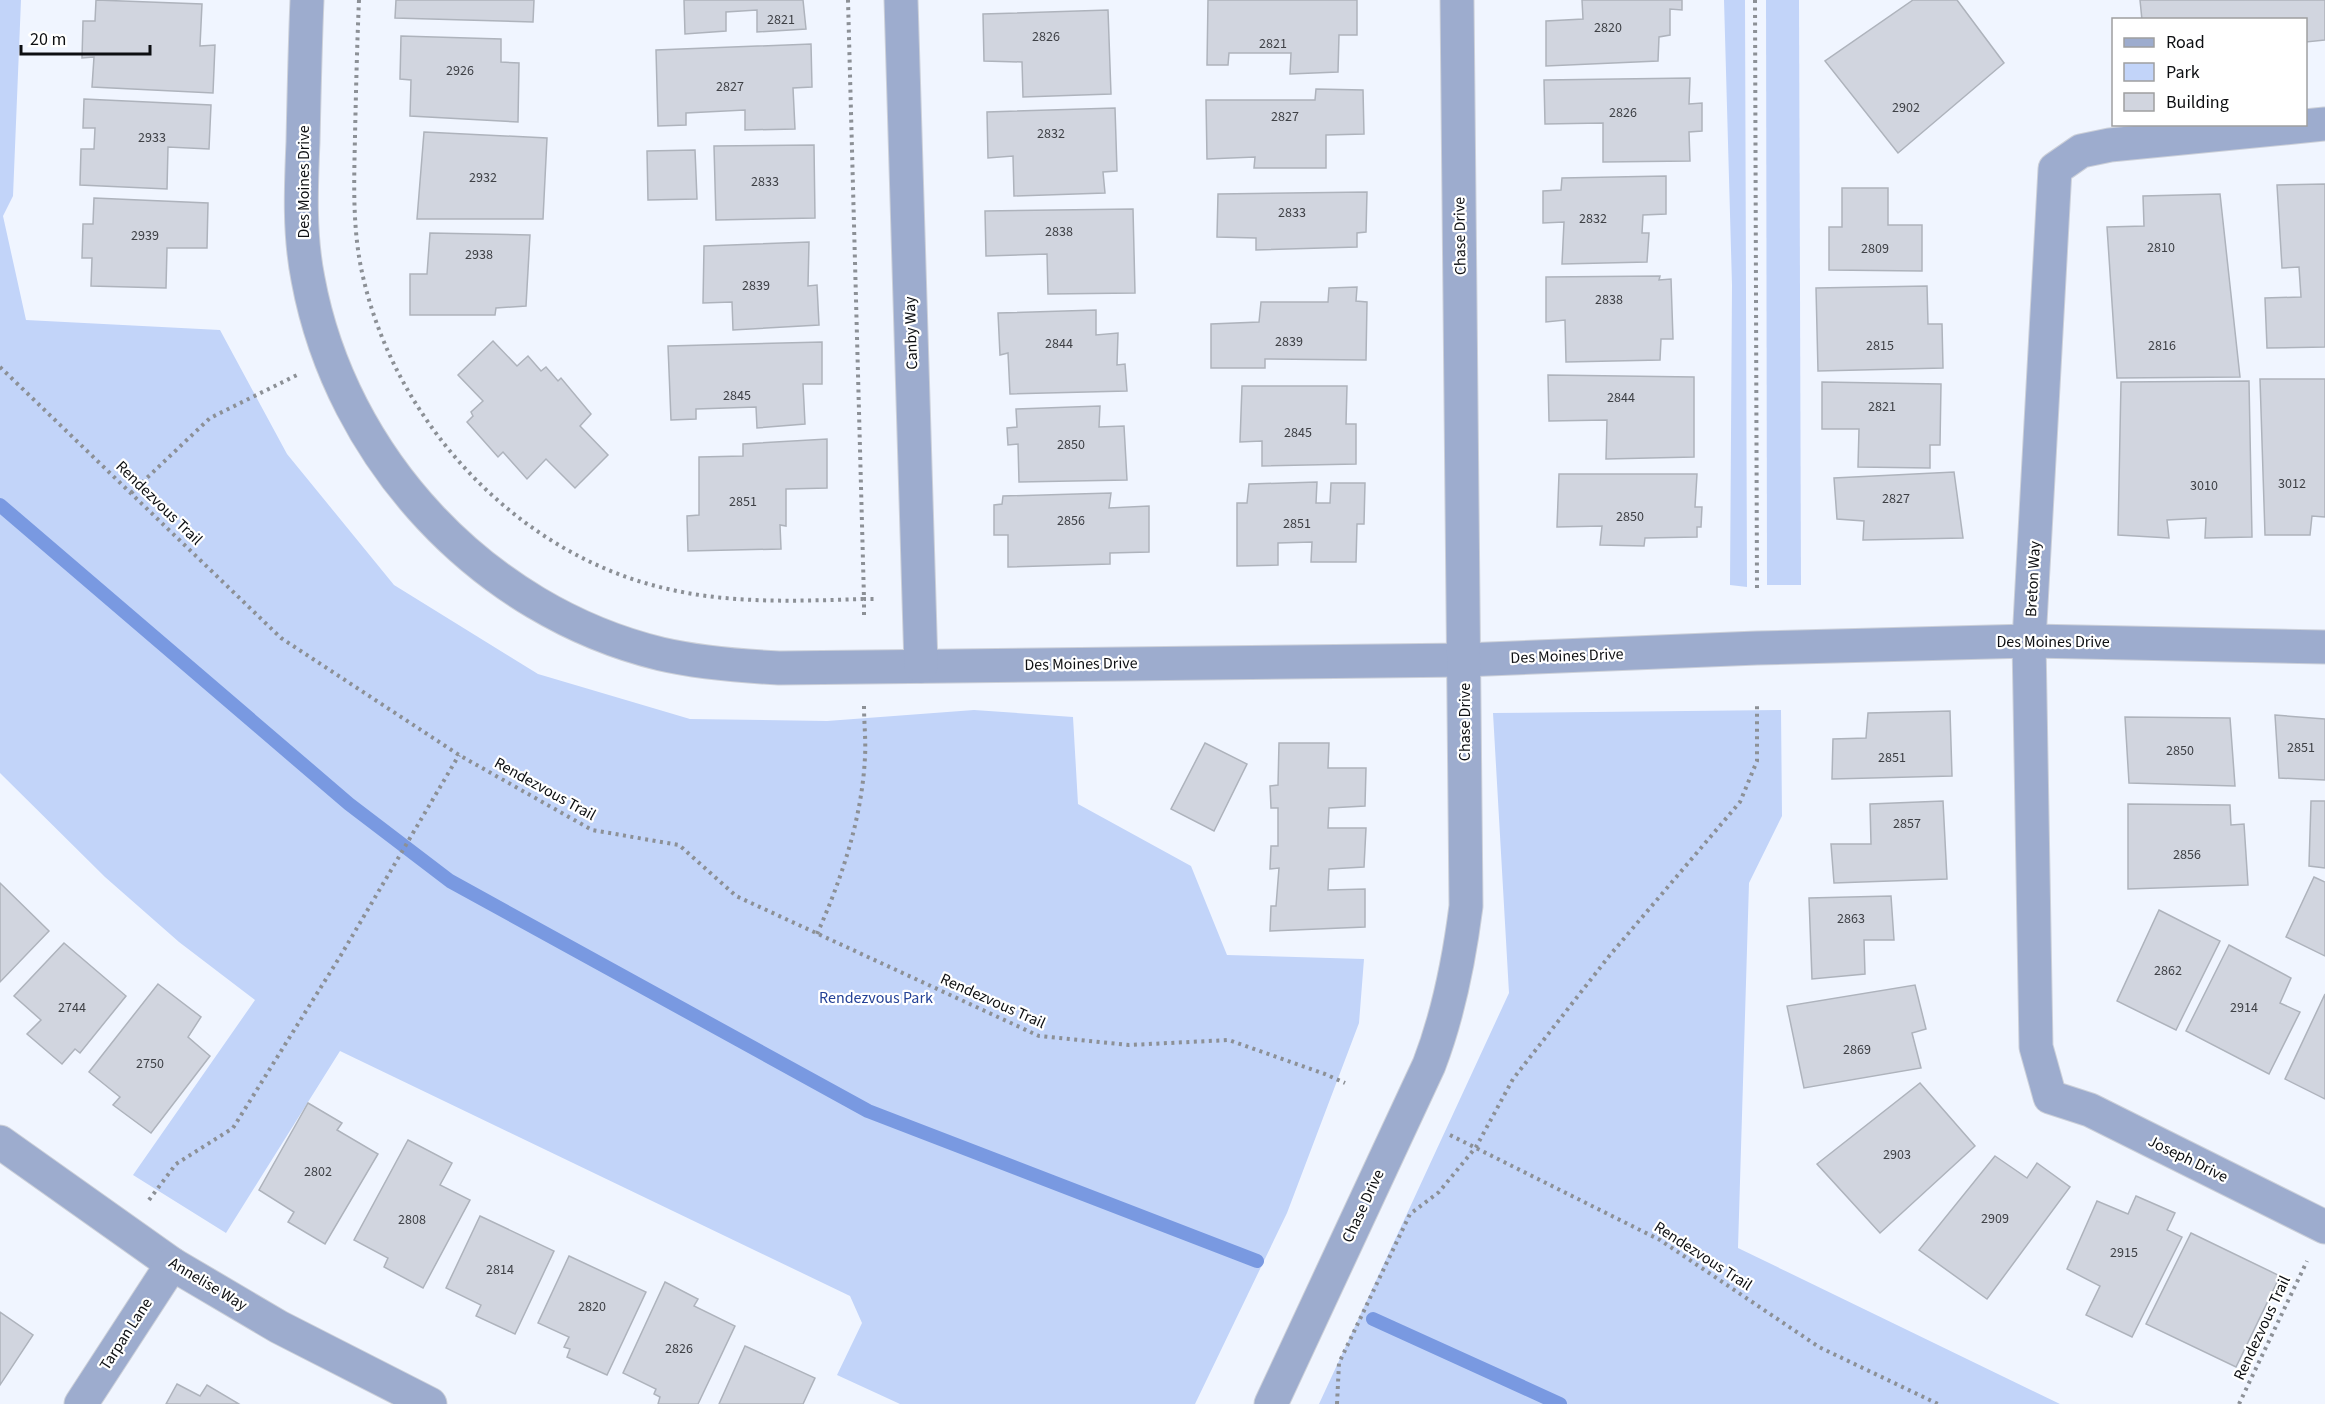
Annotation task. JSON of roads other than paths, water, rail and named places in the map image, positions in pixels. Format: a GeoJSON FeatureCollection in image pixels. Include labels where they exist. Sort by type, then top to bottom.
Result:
{"type":"FeatureCollection","features":[{"type":"Feature","properties":{"kind":"street","name":"Des Moines Drive"},"geometry":{"type":"LineString","coordinates":[[307,0],[301,212],[307,278],[321,334],[349,403],[387,467],[429,518],[464,553],[524,597],[590,631],[661,654],[734,666],[779,668],[1464,660],[1757,648],[2029,641],[2325,647]]}},
{"type":"Feature","properties":{"kind":"street","name":"Canby Way"},"geometry":{"type":"LineString","coordinates":[[902,0],[921,666]]}},
{"type":"Feature","properties":{"kind":"street","name":"Chase Drive"},"geometry":{"type":"LineString","coordinates":[[1270,1404],[1429,1065],[1441,1035],[1459,963],[1466,906],[1457,0]]}},
{"type":"Feature","properties":{"kind":"street","name":"Breton Way"},"geometry":{"type":"LineString","coordinates":[[2307,126],[2325,124]]}},
{"type":"Feature","properties":{"kind":"street","name":"Breton Way"},"geometry":{"type":"LineString","coordinates":[[2050,1097],[2036,1047],[2029,641],[2055,169],[2081,151],[2110,145],[2305,126]]}},
{"type":"Feature","properties":{"kind":"street","name":"Joseph Drive"},"geometry":{"type":"LineString","coordinates":[[2050,1097],[2090,1110],[2325,1227]]}},
{"type":"Feature","properties":{"kind":"street","name":"Annelise Way"},"geometry":{"type":"LineString","coordinates":[[0,1142],[172,1264],[279,1327],[430,1404]]}},
{"type":"Feature","properties":{"kind":"street","name":"Tarpan Lane"},"geometry":{"type":"LineString","coordinates":[[81,1404],[172,1264]]}},
{"type":"Feature","properties":{"kind":"waterway"},"geometry":{"type":"LineString","coordinates":[[0,505],[349,804],[450,881],[868,1111],[1257,1261]]}},
{"type":"Feature","properties":{"kind":"waterway"},"geometry":{"type":"LineString","coordinates":[[1373,1319],[1560,1404]]}},
{"type":"Feature","properties":{"kind":"park label","name":"Rendezvous Park"},"geometry":{"type":"Point","coordinates":[876,998]}}]}
